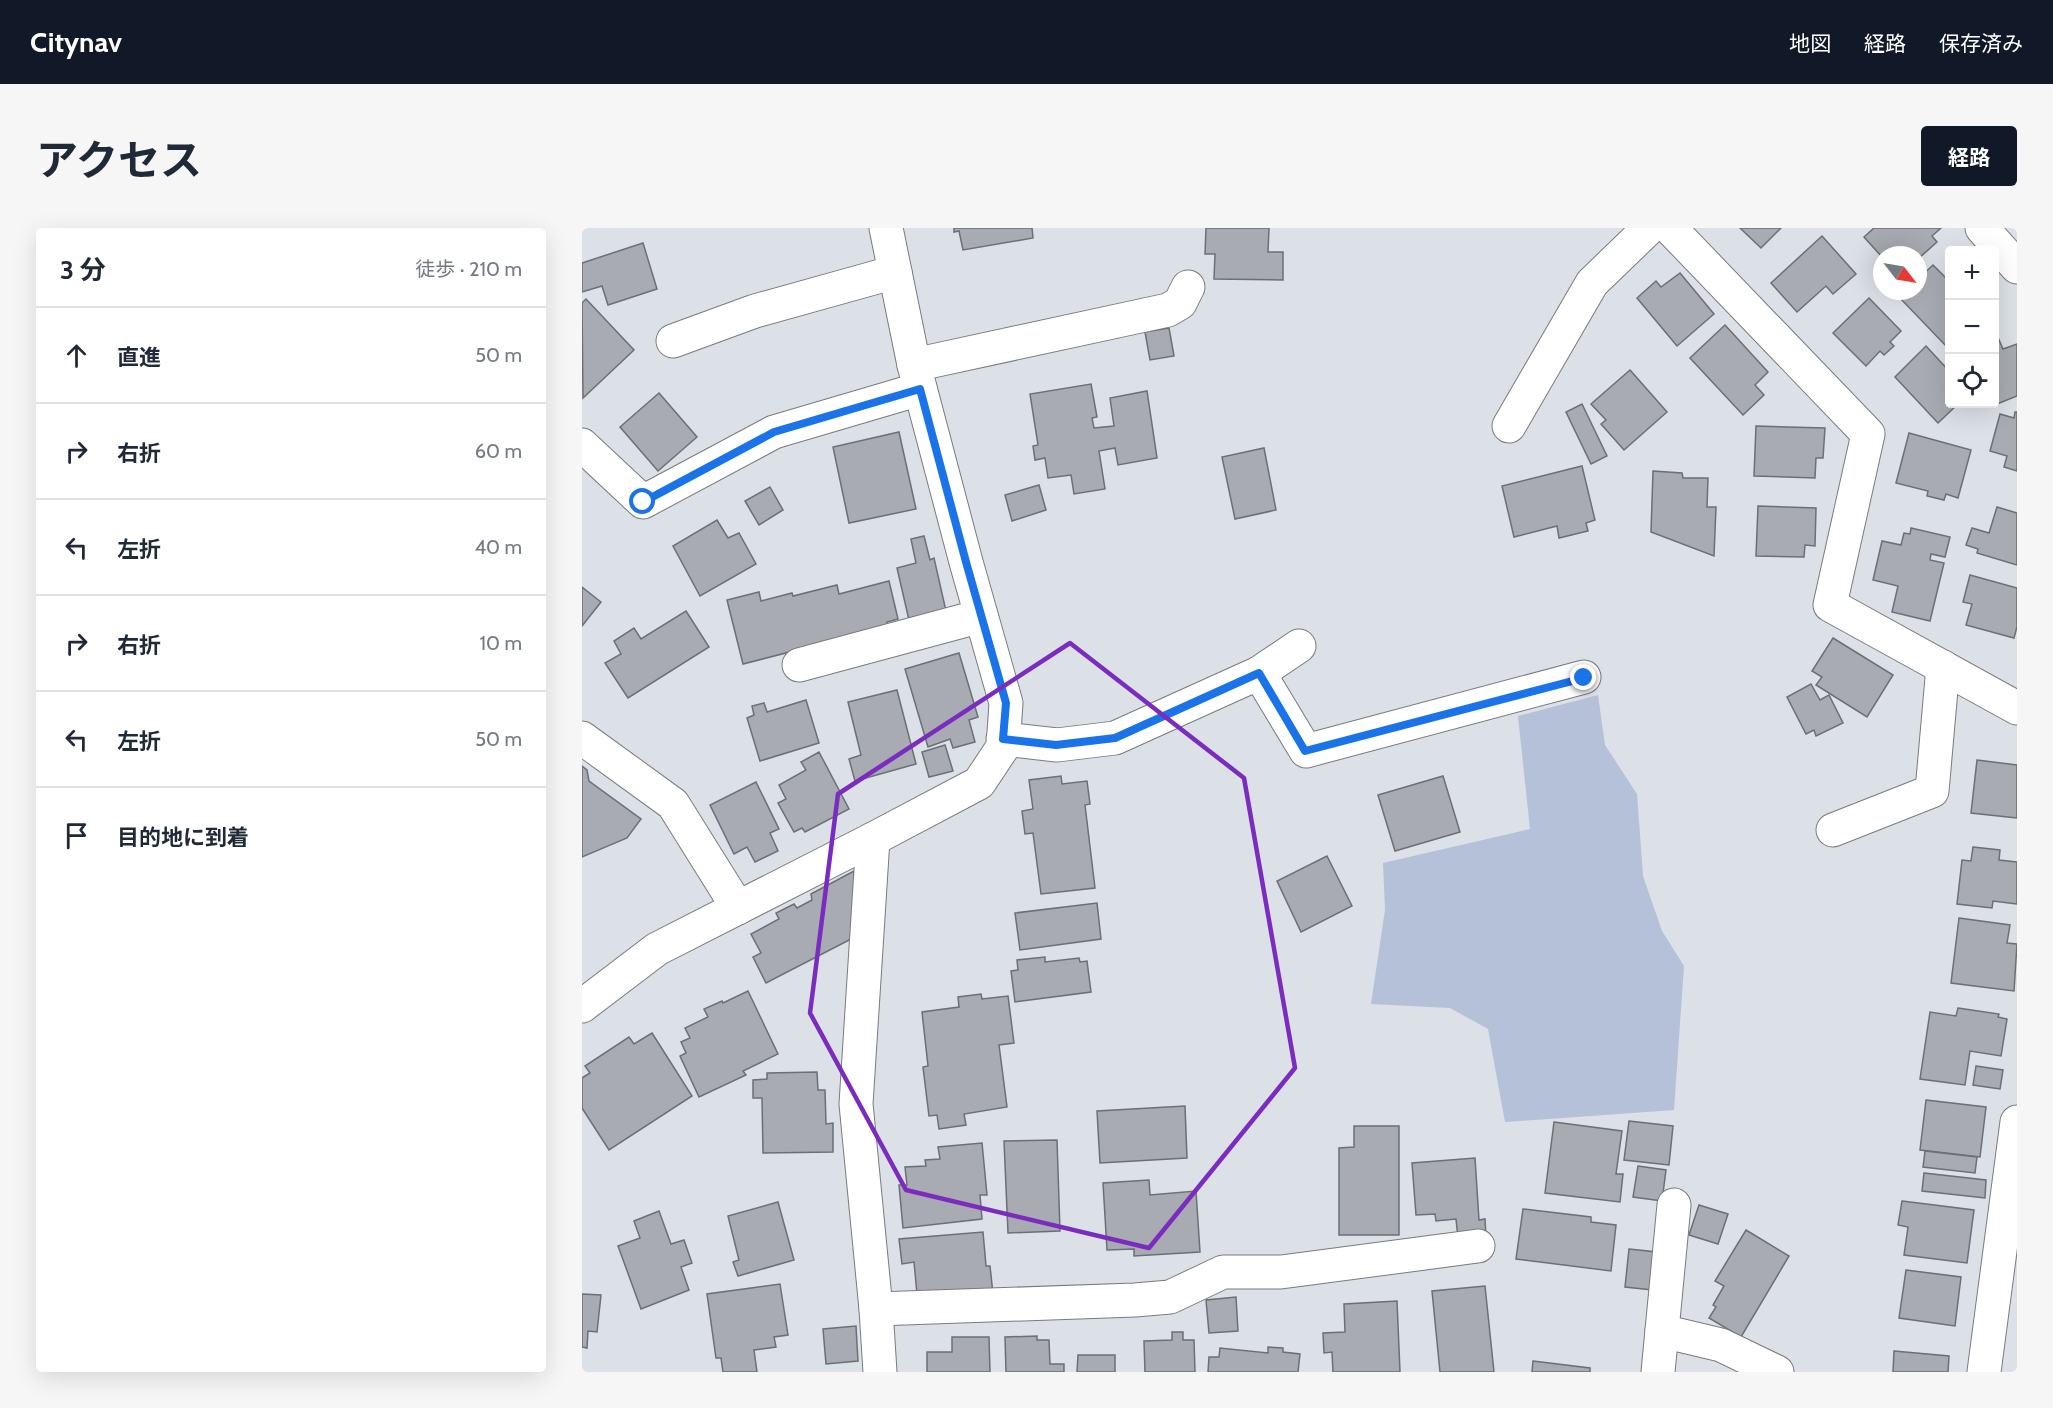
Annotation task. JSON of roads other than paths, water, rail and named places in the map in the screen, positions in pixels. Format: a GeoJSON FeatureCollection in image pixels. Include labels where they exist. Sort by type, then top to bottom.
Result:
{"type":"FeatureCollection","features":[{"type":"Feature","properties":{"kind":"street"},"geometry":{"type":"LineString","coordinates":[[582,1006],[657,949],[979,783],[1003,747],[1006,703],[917,377],[886,228]]}},
{"type":"Feature","properties":{"kind":"street"},"geometry":{"type":"LineString","coordinates":[[1509,426],[1592,283],[1649,228]]}},
{"type":"Feature","properties":{"kind":"street"},"geometry":{"type":"LineString","coordinates":[[1670,228],[1868,434],[1830,605],[2017,708]]}},
{"type":"Feature","properties":{"kind":"street"},"geometry":{"type":"LineString","coordinates":[[1982,228],[2017,267]]}},
{"type":"Feature","properties":{"kind":"street"},"geometry":{"type":"LineString","coordinates":[[673,341],[755,311],[895,272]]}},
{"type":"Feature","properties":{"kind":"street"},"geometry":{"type":"LineString","coordinates":[[582,445],[643,502],[774,432],[917,377],[1168,310],[1180,303],[1188,287]]}},
{"type":"Feature","properties":{"kind":"street"},"geometry":{"type":"LineString","coordinates":[[799,665],[981,616]]}},
{"type":"Feature","properties":{"kind":"street"},"geometry":{"type":"LineString","coordinates":[[1003,739],[1056,745],[1115,738],[1259,673],[1299,646]]}},
{"type":"Feature","properties":{"kind":"street"},"geometry":{"type":"LineString","coordinates":[[1833,830],[1932,791],[1944,667]]}},
{"type":"Feature","properties":{"kind":"street"},"geometry":{"type":"LineString","coordinates":[[1259,673],[1305,751],[1584,678]]}},
{"type":"Feature","properties":{"kind":"street"},"geometry":{"type":"LineString","coordinates":[[582,738],[672,804],[738,908]]}},
{"type":"Feature","properties":{"kind":"street"},"geometry":{"type":"LineString","coordinates":[[873,839],[856,1104],[880,1372]]}},
{"type":"Feature","properties":{"kind":"street"},"geometry":{"type":"LineString","coordinates":[[1984,1372],[2016,1142]]}},
{"type":"Feature","properties":{"kind":"street"},"geometry":{"type":"LineString","coordinates":[[1658,1372],[1674,1205]]}},
{"type":"Feature","properties":{"kind":"street"},"geometry":{"type":"LineString","coordinates":[[876,1309],[1170,1297],[1223,1272],[1281,1272],[1478,1246]]}},
{"type":"Feature","properties":{"kind":"street"},"geometry":{"type":"LineString","coordinates":[[1662,1331],[1721,1345],[1777,1372]]}}]}
